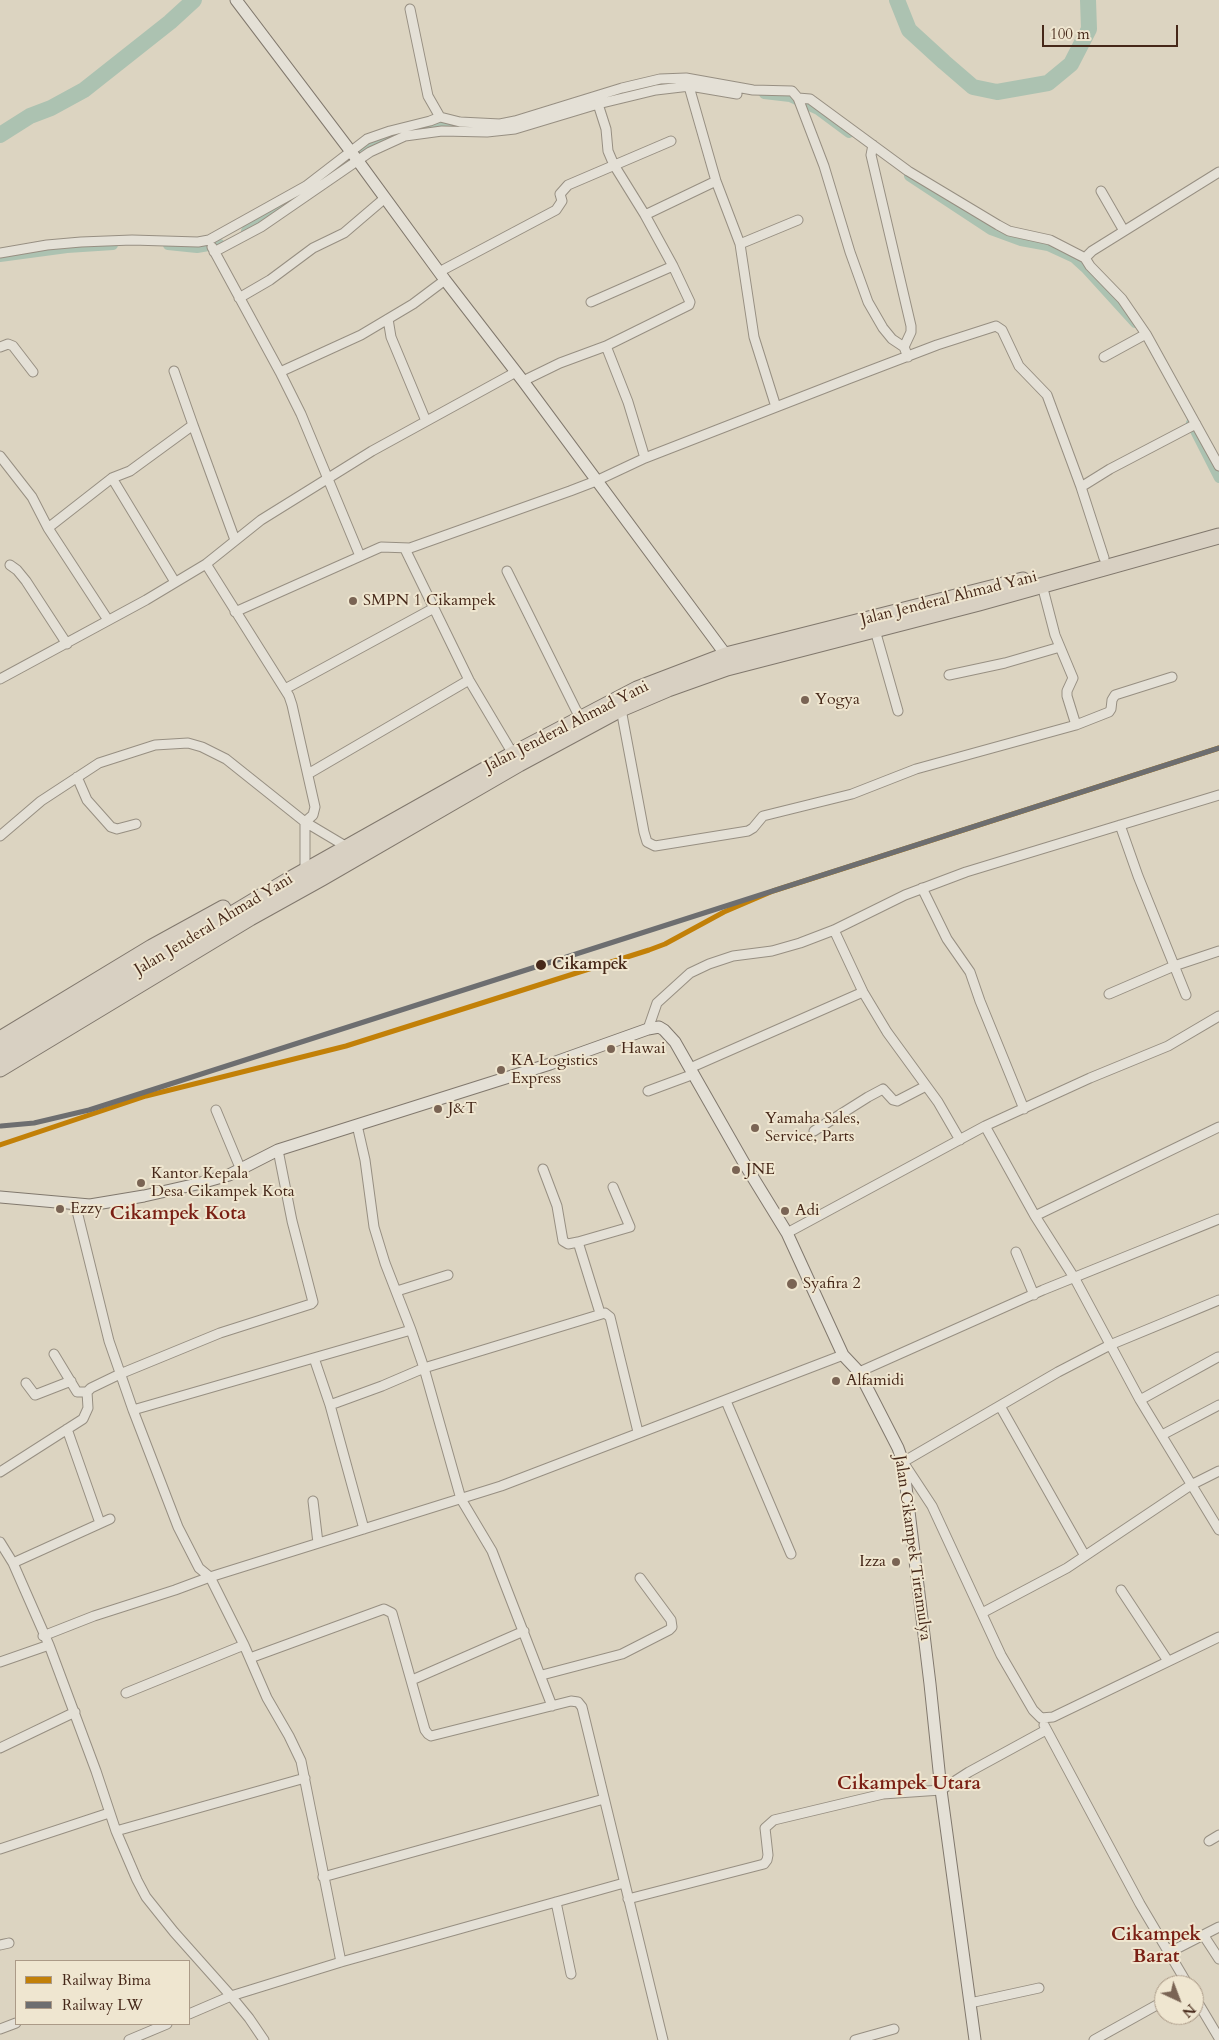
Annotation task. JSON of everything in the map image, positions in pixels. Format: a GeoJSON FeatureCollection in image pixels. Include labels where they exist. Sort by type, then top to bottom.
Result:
{"type":"FeatureCollection","features":[{"type":"Feature","properties":{"kind":"highway","name":"Jalan Jenderal Ahmad Yani"},"geometry":{"type":"LineString","coordinates":[[0,1053],[286,881],[513,754],[637,689],[727,662],[1219,526]]}},
{"type":"Feature","properties":{"kind":"highway","name":"Jalan Jenderal Ahmad Yani"},"geometry":{"type":"LineString","coordinates":[[0,1069],[250,918],[519,764],[621,709],[727,662],[875,630],[1042,586],[1219,536]]}},
{"type":"Feature","properties":{"kind":"highway"},"geometry":{"type":"LineString","coordinates":[[0,1080],[282,909],[322,878]]}},
{"type":"Feature","properties":{"kind":"highway"},"geometry":{"type":"LineString","coordinates":[[0,1039],[152,947],[261,886],[286,881]]}},
{"type":"Feature","properties":{"kind":"street"},"geometry":{"type":"LineString","coordinates":[[236,0],[355,156],[442,276],[520,376],[727,662]]}},
{"type":"Feature","properties":{"kind":"street"},"geometry":{"type":"LineString","coordinates":[[410,9],[428,96],[442,122]]}},
{"type":"Feature","properties":{"kind":"street"},"geometry":{"type":"LineString","coordinates":[[212,246],[355,156],[370,152],[442,122],[500,124],[647,82],[688,82],[753,90],[792,90],[800,102],[824,166],[850,252],[868,302],[892,339],[904,347],[908,357]]}},
{"type":"Feature","properties":{"kind":"street"},"geometry":{"type":"LineString","coordinates":[[688,82],[716,181],[740,244],[754,336],[776,408]]}},
{"type":"Feature","properties":{"kind":"street"},"geometry":{"type":"LineString","coordinates":[[0,253],[47,245],[132,240],[198,242],[212,246],[261,227],[355,156],[367,139],[430,121],[501,131],[643,92],[688,82],[737,94]]}},
{"type":"Feature","properties":{"kind":"street"},"geometry":{"type":"LineString","coordinates":[[800,102],[810,99],[872,149],[998,226],[1050,240],[1085,258],[1090,266],[1122,299],[1144,335],[1193,426],[1219,466]]}},
{"type":"Feature","properties":{"kind":"street"},"geometry":{"type":"LineString","coordinates":[[0,680],[67,644],[206,564],[261,520],[380,446],[426,421],[520,376],[606,346],[689,305],[690,302],[673,266],[645,215],[614,166],[608,151],[606,129],[598,104]]}},
{"type":"Feature","properties":{"kind":"street"},"geometry":{"type":"LineString","coordinates":[[280,372],[347,342],[413,304],[442,276],[556,210],[562,201],[560,194],[568,185],[671,141]]}},
{"type":"Feature","properties":{"kind":"street"},"geometry":{"type":"LineString","coordinates":[[872,149],[911,326],[911,332],[904,347]]}},
{"type":"Feature","properties":{"kind":"street"},"geometry":{"type":"LineString","coordinates":[[1085,258],[1092,251],[1219,172]]}},
{"type":"Feature","properties":{"kind":"street"},"geometry":{"type":"LineString","coordinates":[[645,215],[716,181]]}},
{"type":"Feature","properties":{"kind":"street"},"geometry":{"type":"LineString","coordinates":[[1101,191],[1124,231]]}},
{"type":"Feature","properties":{"kind":"street"},"geometry":{"type":"LineString","coordinates":[[239,298],[270,280],[313,248],[344,233],[385,198]]}},
{"type":"Feature","properties":{"kind":"street"},"geometry":{"type":"LineString","coordinates":[[740,244],[798,220]]}},
{"type":"Feature","properties":{"kind":"street"},"geometry":{"type":"LineString","coordinates":[[212,246],[280,372],[329,478],[360,556]]}},
{"type":"Feature","properties":{"kind":"street"},"geometry":{"type":"LineString","coordinates":[[591,302],[673,266]]}},
{"type":"Feature","properties":{"kind":"street"},"geometry":{"type":"LineString","coordinates":[[388,319],[391,337],[426,421]]}},
{"type":"Feature","properties":{"kind":"street"},"geometry":{"type":"LineString","coordinates":[[235,612],[386,546],[405,549],[596,481],[645,458],[962,336],[996,326],[999,327],[1019,366],[1047,395],[1104,558]]}},
{"type":"Feature","properties":{"kind":"street"},"geometry":{"type":"LineString","coordinates":[[1104,357],[1144,335]]}},
{"type":"Feature","properties":{"kind":"street"},"geometry":{"type":"LineString","coordinates":[[0,348],[8,344],[13,346],[33,372]]}},
{"type":"Feature","properties":{"kind":"street"},"geometry":{"type":"LineString","coordinates":[[606,346],[628,402],[645,458]]}},
{"type":"Feature","properties":{"kind":"street"},"geometry":{"type":"LineString","coordinates":[[174,371],[235,540]]}},
{"type":"Feature","properties":{"kind":"street"},"geometry":{"type":"LineString","coordinates":[[48,528],[112,478],[130,471],[193,425]]}},
{"type":"Feature","properties":{"kind":"street"},"geometry":{"type":"LineString","coordinates":[[1081,488],[1110,469],[1193,426]]}},
{"type":"Feature","properties":{"kind":"street"},"geometry":{"type":"LineString","coordinates":[[0,456],[32,497],[48,528],[108,620]]}},
{"type":"Feature","properties":{"kind":"street"},"geometry":{"type":"LineString","coordinates":[[112,478],[175,582]]}},
{"type":"Feature","properties":{"kind":"street"},"geometry":{"type":"LineString","coordinates":[[405,549],[470,680],[513,754]]}},
{"type":"Feature","properties":{"kind":"street"},"geometry":{"type":"LineString","coordinates":[[206,564],[285,689],[292,705],[315,807],[313,815],[305,822],[305,871]]}},
{"type":"Feature","properties":{"kind":"street"},"geometry":{"type":"LineString","coordinates":[[10,565],[26,581],[67,644]]}},
{"type":"Feature","properties":{"kind":"street"},"geometry":{"type":"LineString","coordinates":[[508,571],[580,718]]}},
{"type":"Feature","properties":{"kind":"street"},"geometry":{"type":"LineString","coordinates":[[1042,586],[1060,647],[1073,678],[1067,691],[1067,696],[1076,725]]}},
{"type":"Feature","properties":{"kind":"street"},"geometry":{"type":"LineString","coordinates":[[285,689],[434,608]]}},
{"type":"Feature","properties":{"kind":"street"},"geometry":{"type":"LineString","coordinates":[[875,630],[898,711]]}},
{"type":"Feature","properties":{"kind":"street"},"geometry":{"type":"LineString","coordinates":[[949,676],[1005,664],[1060,647]]}},
{"type":"Feature","properties":{"kind":"street"},"geometry":{"type":"LineString","coordinates":[[621,709],[644,832],[647,842],[655,846],[748,831],[763,816],[852,794],[916,769],[1076,725],[1109,712],[1115,696],[1172,678]]}},
{"type":"Feature","properties":{"kind":"street"},"geometry":{"type":"LineString","coordinates":[[308,774],[470,680]]}},
{"type":"Feature","properties":{"kind":"street"},"geometry":{"type":"LineString","coordinates":[[0,836],[41,801],[99,763],[155,745],[188,742],[202,746],[226,759],[305,822],[347,847]]}},
{"type":"Feature","properties":{"kind":"street"},"geometry":{"type":"LineString","coordinates":[[77,777],[87,800],[111,827],[117,829],[136,824]]}},
{"type":"Feature","properties":{"kind":"street"},"geometry":{"type":"LineString","coordinates":[[0,1197],[90,1205],[197,1184],[241,1170],[278,1150],[550,1064],[648,1029],[657,1003],[690,973],[733,956],[772,951],[800,943],[834,930],[922,888],[966,872],[1219,795]]}},
{"type":"Feature","properties":{"kind":"street"},"geometry":{"type":"LineString","coordinates":[[1120,825],[1138,876],[1186,995]]}},
{"type":"Feature","properties":{"kind":"street"},"geometry":{"type":"LineString","coordinates":[[922,888],[947,939],[970,972],[1024,1109]]}},
{"type":"Feature","properties":{"kind":"street"},"geometry":{"type":"LineString","coordinates":[[834,930],[863,992],[887,1032],[938,1102],[960,1140]]}},
{"type":"Feature","properties":{"kind":"street"},"geometry":{"type":"LineString","coordinates":[[1109,994],[1174,966],[1219,951]]}},
{"type":"Feature","properties":{"kind":"street"},"geometry":{"type":"LineString","coordinates":[[648,1091],[863,992]]}},
{"type":"Feature","properties":{"kind":"street"},"geometry":{"type":"LineString","coordinates":[[787,1233],[856,1198],[985,1126],[1090,1078],[1168,1046],[1219,1016]]}},
{"type":"Feature","properties":{"kind":"street","name":"Jalan Cikampek Tirtamulya"},"geometry":{"type":"LineString","coordinates":[[648,1029],[659,1027],[675,1042],[744,1163],[787,1233],[843,1355],[859,1372],[898,1448],[903,1462],[941,1790],[975,2040]]}},
{"type":"Feature","properties":{"kind":"street"},"geometry":{"type":"LineString","coordinates":[[814,1131],[868,1096],[883,1090],[893,1100],[897,1100],[926,1086]]}},
{"type":"Feature","properties":{"kind":"street"},"geometry":{"type":"LineString","coordinates":[[216,1110],[241,1170]]}},
{"type":"Feature","properties":{"kind":"street"},"geometry":{"type":"LineString","coordinates":[[357,1125],[365,1160],[374,1227],[385,1263],[424,1368],[461,1498],[492,1551],[542,1675],[552,1706]]}},
{"type":"Feature","properties":{"kind":"street"},"geometry":{"type":"LineString","coordinates":[[985,1126],[1035,1216],[1075,1279],[1140,1400],[1219,1530]]}},
{"type":"Feature","properties":{"kind":"street"},"geometry":{"type":"LineString","coordinates":[[1035,1216],[1219,1127]]}},
{"type":"Feature","properties":{"kind":"street"},"geometry":{"type":"LineString","coordinates":[[54,1354],[77,1392],[87,1392],[120,1374],[220,1333],[311,1304],[313,1302],[292,1221],[278,1150]]}},
{"type":"Feature","properties":{"kind":"street"},"geometry":{"type":"LineString","coordinates":[[544,1169],[556,1206],[563,1241],[568,1244],[630,1227],[613,1187]]}},
{"type":"Feature","properties":{"kind":"street"},"geometry":{"type":"LineString","coordinates":[[74,1203],[109,1341],[132,1410],[178,1527],[199,1568],[210,1578],[244,1645],[267,1698],[296,1748],[305,1778],[341,1962]]}},
{"type":"Feature","properties":{"kind":"street"},"geometry":{"type":"LineString","coordinates":[[859,1372],[1034,1295],[1219,1219]]}},
{"type":"Feature","properties":{"kind":"street"},"geometry":{"type":"LineString","coordinates":[[578,1242],[600,1313]]}},
{"type":"Feature","properties":{"kind":"street"},"geometry":{"type":"LineString","coordinates":[[1016,1252],[1034,1295]]}},
{"type":"Feature","properties":{"kind":"street"},"geometry":{"type":"LineString","coordinates":[[396,1291],[448,1276]]}},
{"type":"Feature","properties":{"kind":"street"},"geometry":{"type":"LineString","coordinates":[[1182,1975],[1041,1718],[1033,1710],[1017,1685],[1001,1655],[932,1506],[903,1462],[1058,1372],[1110,1345],[1219,1300]]}},
{"type":"Feature","properties":{"kind":"street"},"geometry":{"type":"LineString","coordinates":[[330,1405],[424,1368],[605,1313],[610,1318],[638,1432]]}},
{"type":"Feature","properties":{"kind":"street"},"geometry":{"type":"LineString","coordinates":[[132,1410],[411,1330]]}},
{"type":"Feature","properties":{"kind":"street"},"geometry":{"type":"LineString","coordinates":[[43,1636],[94,1616],[210,1578],[501,1486],[843,1355]]}},
{"type":"Feature","properties":{"kind":"street"},"geometry":{"type":"LineString","coordinates":[[314,1358],[330,1405],[364,1528]]}},
{"type":"Feature","properties":{"kind":"street"},"geometry":{"type":"LineString","coordinates":[[1140,1400],[1218,1358]]}},
{"type":"Feature","properties":{"kind":"street"},"geometry":{"type":"LineString","coordinates":[[26,1383],[35,1395],[71,1381]]}},
{"type":"Feature","properties":{"kind":"street"},"geometry":{"type":"LineString","coordinates":[[0,1472],[68,1429],[86,1415],[87,1392]]}},
{"type":"Feature","properties":{"kind":"street"},"geometry":{"type":"LineString","coordinates":[[726,1401],[791,1554]]}},
{"type":"Feature","properties":{"kind":"street"},"geometry":{"type":"LineString","coordinates":[[1000,1406],[1085,1556]]}},
{"type":"Feature","properties":{"kind":"street"},"geometry":{"type":"LineString","coordinates":[[1162,1435],[1219,1406]]}},
{"type":"Feature","properties":{"kind":"street"},"geometry":{"type":"LineString","coordinates":[[68,1429],[100,1523]]}},
{"type":"Feature","properties":{"kind":"street"},"geometry":{"type":"LineString","coordinates":[[982,1613],[1029,1589],[1085,1556],[1191,1484],[1219,1470]]}},
{"type":"Feature","properties":{"kind":"street"},"geometry":{"type":"LineString","coordinates":[[313,1501],[318,1543]]}},
{"type":"Feature","properties":{"kind":"street"},"geometry":{"type":"LineString","coordinates":[[12,1563],[110,1518]]}},
{"type":"Feature","properties":{"kind":"street"},"geometry":{"type":"LineString","coordinates":[[0,1542],[12,1563],[48,1645],[75,1712],[109,1813],[146,1897],[192,1954],[231,1996],[264,2040]]}},
{"type":"Feature","properties":{"kind":"street"},"geometry":{"type":"LineString","coordinates":[[542,1675],[622,1654],[669,1630],[672,1627],[671,1620],[640,1578]]}},
{"type":"Feature","properties":{"kind":"street"},"geometry":{"type":"LineString","coordinates":[[1121,1590],[1168,1660]]}},
{"type":"Feature","properties":{"kind":"street"},"geometry":{"type":"LineString","coordinates":[[250,1658],[384,1610],[392,1614],[425,1730],[431,1736],[576,1701],[582,1707],[663,2040]]}},
{"type":"Feature","properties":{"kind":"street"},"geometry":{"type":"LineString","coordinates":[[412,1680],[524,1631]]}},
{"type":"Feature","properties":{"kind":"street"},"geometry":{"type":"LineString","coordinates":[[1041,1718],[1053,1717],[1219,1637]]}},
{"type":"Feature","properties":{"kind":"street"},"geometry":{"type":"LineString","coordinates":[[0,1662],[48,1645]]}},
{"type":"Feature","properties":{"kind":"street"},"geometry":{"type":"LineString","coordinates":[[126,1693],[244,1645]]}},
{"type":"Feature","properties":{"kind":"street"},"geometry":{"type":"LineString","coordinates":[[0,1748],[75,1712]]}},
{"type":"Feature","properties":{"kind":"street"},"geometry":{"type":"LineString","coordinates":[[628,1900],[764,1864],[768,1860],[765,1828],[766,1825],[774,1820],[883,1794],[941,1790],[969,1772],[1046,1730]]}},
{"type":"Feature","properties":{"kind":"street"},"geometry":{"type":"LineString","coordinates":[[116,1831],[305,1778]]}},
{"type":"Feature","properties":{"kind":"street"},"geometry":{"type":"LineString","coordinates":[[323,1877],[604,1799]]}},
{"type":"Feature","properties":{"kind":"street"},"geometry":{"type":"LineString","coordinates":[[0,1849],[109,1813]]}},
{"type":"Feature","properties":{"kind":"street"},"geometry":{"type":"LineString","coordinates":[[1209,1841],[1219,1835]]}},
{"type":"Feature","properties":{"kind":"street"},"geometry":{"type":"LineString","coordinates":[[190,2014],[231,1996],[341,1962],[624,1883]]}},
{"type":"Feature","properties":{"kind":"street"},"geometry":{"type":"LineString","coordinates":[[556,1902],[571,1974]]}},
{"type":"Feature","properties":{"kind":"street"},"geometry":{"type":"LineString","coordinates":[[1168,1953],[1219,1927]]}},
{"type":"Feature","properties":{"kind":"street"},"geometry":{"type":"LineString","coordinates":[[1204,1936],[1219,1959]]}},
{"type":"Feature","properties":{"kind":"street"},"geometry":{"type":"LineString","coordinates":[[970,2003],[1039,1988]]}},
{"type":"Feature","properties":{"kind":"street"},"geometry":{"type":"LineString","coordinates":[[1094,2040],[1154,2007]]}},
{"type":"Feature","properties":{"kind":"street"},"geometry":{"type":"LineString","coordinates":[[1204,2013],[1219,2038]]}},
{"type":"Feature","properties":{"kind":"street"},"geometry":{"type":"LineString","coordinates":[[0,2029],[15,2022]]}},
{"type":"Feature","properties":{"kind":"street"},"geometry":{"type":"LineString","coordinates":[[129,2040],[165,2025]]}},
{"type":"Feature","properties":{"kind":"street"},"geometry":{"type":"LineString","coordinates":[[855,2040],[894,2029]]}},
{"type":"Feature","properties":{"kind":"waterway"},"geometry":{"type":"LineString","coordinates":[[0,135],[30,116],[51,108],[84,90],[170,22],[194,0]]}},
{"type":"Feature","properties":{"kind":"waterway"},"geometry":{"type":"LineString","coordinates":[[897,0],[909,30],[973,87],[997,92],[1048,83],[1071,64],[1089,29],[1088,0]]}},
{"type":"Feature","properties":{"kind":"waterway"},"geometry":{"type":"LineString","coordinates":[[628,91],[666,84],[685,83]]}},
{"type":"Feature","properties":{"kind":"waterway"},"geometry":{"type":"LineString","coordinates":[[764,94],[790,97],[818,110],[849,133]]}},
{"type":"Feature","properties":{"kind":"waterway"},"geometry":{"type":"LineString","coordinates":[[319,182],[353,156],[389,137],[406,131],[437,124],[491,128]]}},
{"type":"Feature","properties":{"kind":"waterway"},"geometry":{"type":"LineString","coordinates":[[909,176],[991,230],[1021,241],[1048,246],[1074,258],[1135,323]]}},
{"type":"Feature","properties":{"kind":"waterway"},"geometry":{"type":"LineString","coordinates":[[246,231],[280,209]]}},
{"type":"Feature","properties":{"kind":"waterway"},"geometry":{"type":"LineString","coordinates":[[168,245],[197,248],[220,244]]}},
{"type":"Feature","properties":{"kind":"waterway"},"geometry":{"type":"LineString","coordinates":[[0,257],[67,248],[113,245]]}},
{"type":"Feature","properties":{"kind":"waterway"},"geometry":{"type":"LineString","coordinates":[[1191,423],[1219,478]]}},
{"type":"Feature","properties":{"kind":"rail line","name":"Bima"},"geometry":{"type":"LineString","coordinates":[[0,1145],[146,1096],[346,1046],[649,950],[665,944],[724,912],[773,891],[1219,748]]}},
{"type":"Feature","properties":{"kind":"rail line","name":"LW"},"geometry":{"type":"LineString","coordinates":[[1,1126],[34,1123],[89,1110],[1219,748]]}},
{"type":"Feature","properties":{"kind":"place","name":"SMPN 1 Cikampek"},"geometry":{"type":"Point","coordinates":[353,601]}},
{"type":"Feature","properties":{"kind":"place","name":"Yogya"},"geometry":{"type":"Point","coordinates":[805,700]}},
{"type":"Feature","properties":{"kind":"place","name":"Cikampek"},"geometry":{"type":"Point","coordinates":[541,965]}},
{"type":"Feature","properties":{"kind":"place","name":"Hawai"},"geometry":{"type":"Point","coordinates":[611,1049]}},
{"type":"Feature","properties":{"kind":"place","name":"KA Logistics Express"},"geometry":{"type":"Point","coordinates":[501,1070]}},
{"type":"Feature","properties":{"kind":"place","name":"J&T"},"geometry":{"type":"Point","coordinates":[438,1109]}},
{"type":"Feature","properties":{"kind":"place","name":"Yamaha Sales, Service, Parts"},"geometry":{"type":"Point","coordinates":[755,1128]}},
{"type":"Feature","properties":{"kind":"place","name":"JNE"},"geometry":{"type":"Point","coordinates":[736,1170]}},
{"type":"Feature","properties":{"kind":"place","name":"Kantor Kepala Desa Cikampek Kota"},"geometry":{"type":"Point","coordinates":[141,1183]}},
{"type":"Feature","properties":{"kind":"place","name":"Ezzy"},"geometry":{"type":"Point","coordinates":[60,1209]}},
{"type":"Feature","properties":{"kind":"place","name":"Adi"},"geometry":{"type":"Point","coordinates":[785,1211]}},
{"type":"Feature","properties":{"kind":"place","name":"Syafira 2"},"geometry":{"type":"Point","coordinates":[792,1284]}},
{"type":"Feature","properties":{"kind":"place","name":"Alfamidi"},"geometry":{"type":"Point","coordinates":[836,1381]}},
{"type":"Feature","properties":{"kind":"place","name":"Izza"},"geometry":{"type":"Point","coordinates":[896,1562]}},
{"type":"Feature","properties":{"kind":"district","name":"Cikampek Kota"},"geometry":{"type":"Point","coordinates":[178,1215]}},
{"type":"Feature","properties":{"kind":"district","name":"Cikampek Utara"},"geometry":{"type":"Point","coordinates":[909,1785]}},
{"type":"Feature","properties":{"kind":"district","name":"Cikampek Barat"},"geometry":{"type":"Point","coordinates":[1156,1947]}}]}
